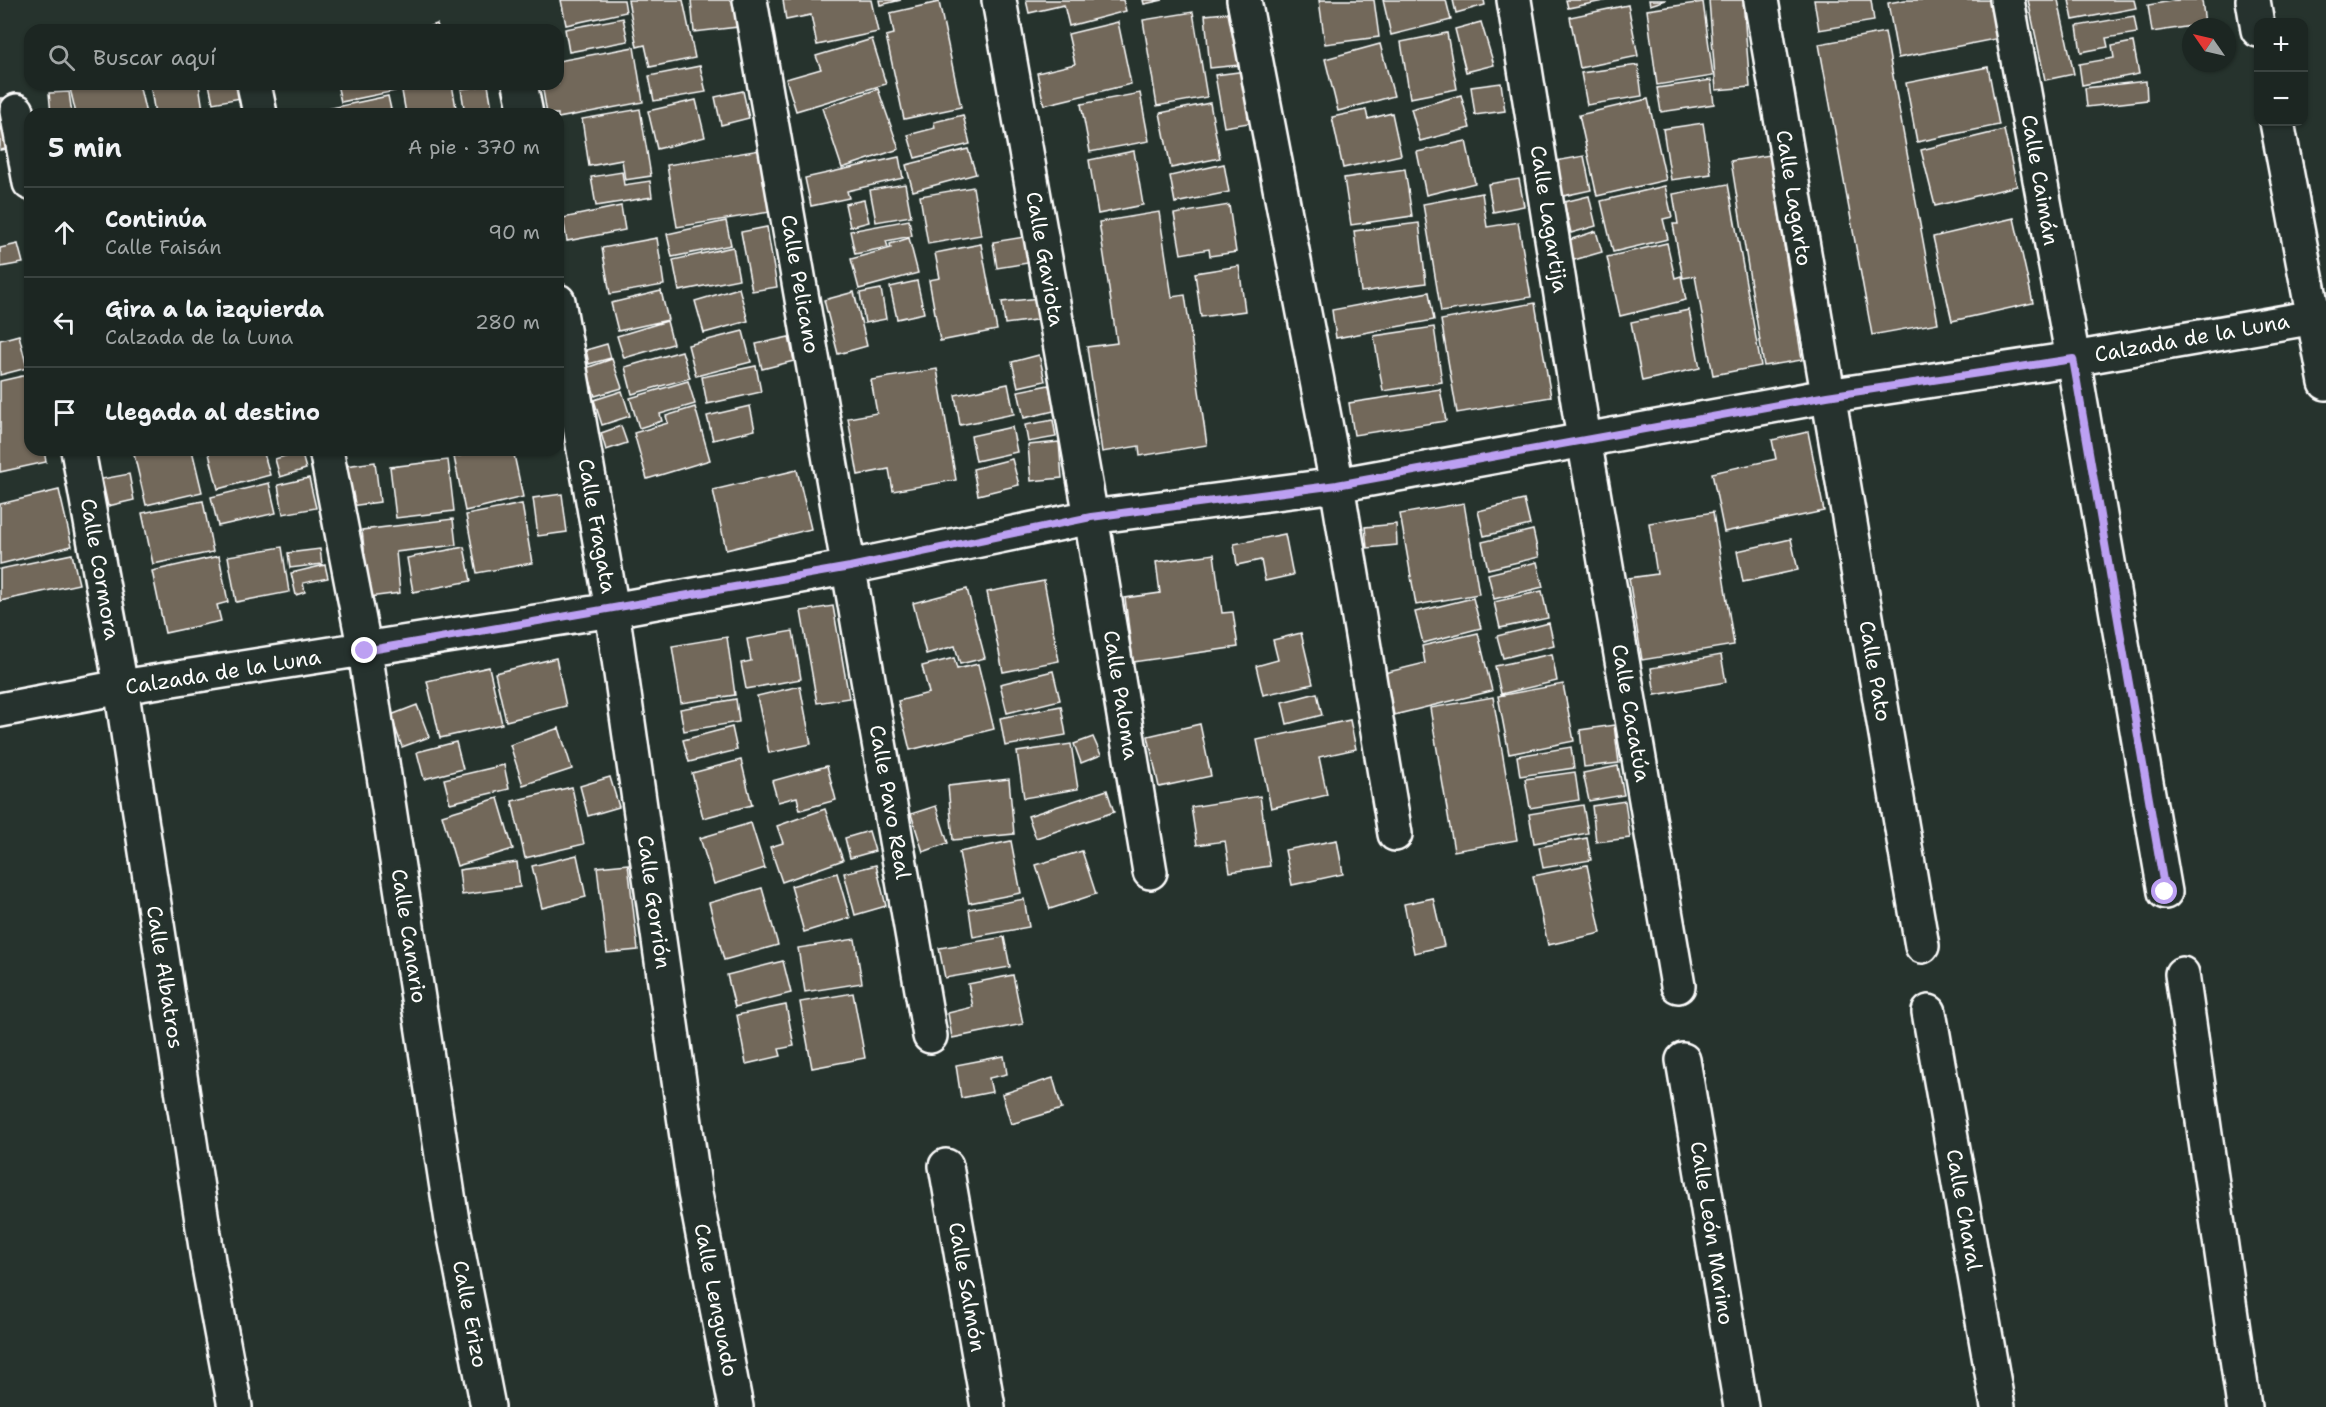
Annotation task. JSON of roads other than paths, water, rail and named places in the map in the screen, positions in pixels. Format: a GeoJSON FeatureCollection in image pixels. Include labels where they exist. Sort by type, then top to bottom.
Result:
{"type":"FeatureCollection","features":[{"type":"Feature","properties":{"kind":"street","name":"Calle Pelicano"},"geometry":{"type":"LineString","coordinates":[[750,0],[850,567]]}},
{"type":"Feature","properties":{"kind":"street","name":"Calle Gaviota"},"geometry":{"type":"LineString","coordinates":[[999,0],[1091,517]]}},
{"type":"Feature","properties":{"kind":"street"},"geometry":{"type":"LineString","coordinates":[[1244,0],[1337,485],[1395,834]]}},
{"type":"Feature","properties":{"kind":"street","name":"Calle Lagartija"},"geometry":{"type":"LineString","coordinates":[[1514,0],[1584,439]]}},
{"type":"Feature","properties":{"kind":"street","name":"Calle Lagarto"},"geometry":{"type":"LineString","coordinates":[[1761,0],[1827,396]]}},
{"type":"Feature","properties":{"kind":"street","name":"Calle Caimán"},"geometry":{"type":"LineString","coordinates":[[2007,0],[2073,359],[2165,892]]}},
{"type":"Feature","properties":{"kind":"street"},"geometry":{"type":"LineString","coordinates":[[2253,0],[2257,18]]}},
{"type":"Feature","properties":{"kind":"street"},"geometry":{"type":"LineString","coordinates":[[256,90],[259,108]]}},
{"type":"Feature","properties":{"kind":"street"},"geometry":{"type":"LineString","coordinates":[[521,90],[525,108]]}},
{"type":"Feature","properties":{"kind":"street"},"geometry":{"type":"LineString","coordinates":[[17,111],[24,150]]}},
{"type":"Feature","properties":{"kind":"street"},"geometry":{"type":"LineString","coordinates":[[2278,126],[2320,315],[2326,383]]}},
{"type":"Feature","properties":{"kind":"street","name":"Calzada de la Luna"},"geometry":{"type":"LineString","coordinates":[[0,710],[121,687],[365,651],[612,610],[850,567],[1091,517],[1337,485],[1827,396],[2073,359],[2320,315]]}},
{"type":"Feature","properties":{"kind":"street","name":"Calle Fragata"},"geometry":{"type":"LineString","coordinates":[[564,335],[612,610]]}},
{"type":"Feature","properties":{"kind":"street","name":"Calle Pato"},"geometry":{"type":"LineString","coordinates":[[1827,396],[1922,946]]}},
{"type":"Feature","properties":{"kind":"street","name":"Calle Cacatúa"},"geometry":{"type":"LineString","coordinates":[[1584,439],[1678,986]]}},
{"type":"Feature","properties":{"kind":"street","name":"Calle Cormora"},"geometry":{"type":"LineString","coordinates":[[79,456],[121,687]]}},
{"type":"Feature","properties":{"kind":"street","name":"Calle Canario"},"geometry":{"type":"LineString","coordinates":[[327,456],[365,651],[452,1221]]}},
{"type":"Feature","properties":{"kind":"street","name":"Calle Paloma"},"geometry":{"type":"LineString","coordinates":[[1091,517],[1150,872]]}},
{"type":"Feature","properties":{"kind":"street","name":"Calle Pavo Real"},"geometry":{"type":"LineString","coordinates":[[850,567],[930,1036]]}},
{"type":"Feature","properties":{"kind":"street","name":"Calle Gorrión"},"geometry":{"type":"LineString","coordinates":[[612,610],[696,1193]]}},
{"type":"Feature","properties":{"kind":"street","name":"Calle Albatros"},"geometry":{"type":"LineString","coordinates":[[121,687],[210,1267],[235,1407]]}},
{"type":"Feature","properties":{"kind":"street"},"geometry":{"type":"LineString","coordinates":[[2182,974],[2244,1407]]}},
{"type":"Feature","properties":{"kind":"street","name":"Calle Charal"},"geometry":{"type":"LineString","coordinates":[[1929,1012],[1998,1407]]}},
{"type":"Feature","properties":{"kind":"street","name":"Calle León Marino"},"geometry":{"type":"LineString","coordinates":[[1683,1060],[1740,1407]]}},
{"type":"Feature","properties":{"kind":"street","name":"Calle Salmón"},"geometry":{"type":"LineString","coordinates":[[946,1166],[987,1407]]}},
{"type":"Feature","properties":{"kind":"street","name":"Calle Lenguado"},"geometry":{"type":"LineString","coordinates":[[696,1193],[736,1407]]}},
{"type":"Feature","properties":{"kind":"street","name":"Calle Erizo"},"geometry":{"type":"LineString","coordinates":[[452,1221],[488,1407]]}}]}
